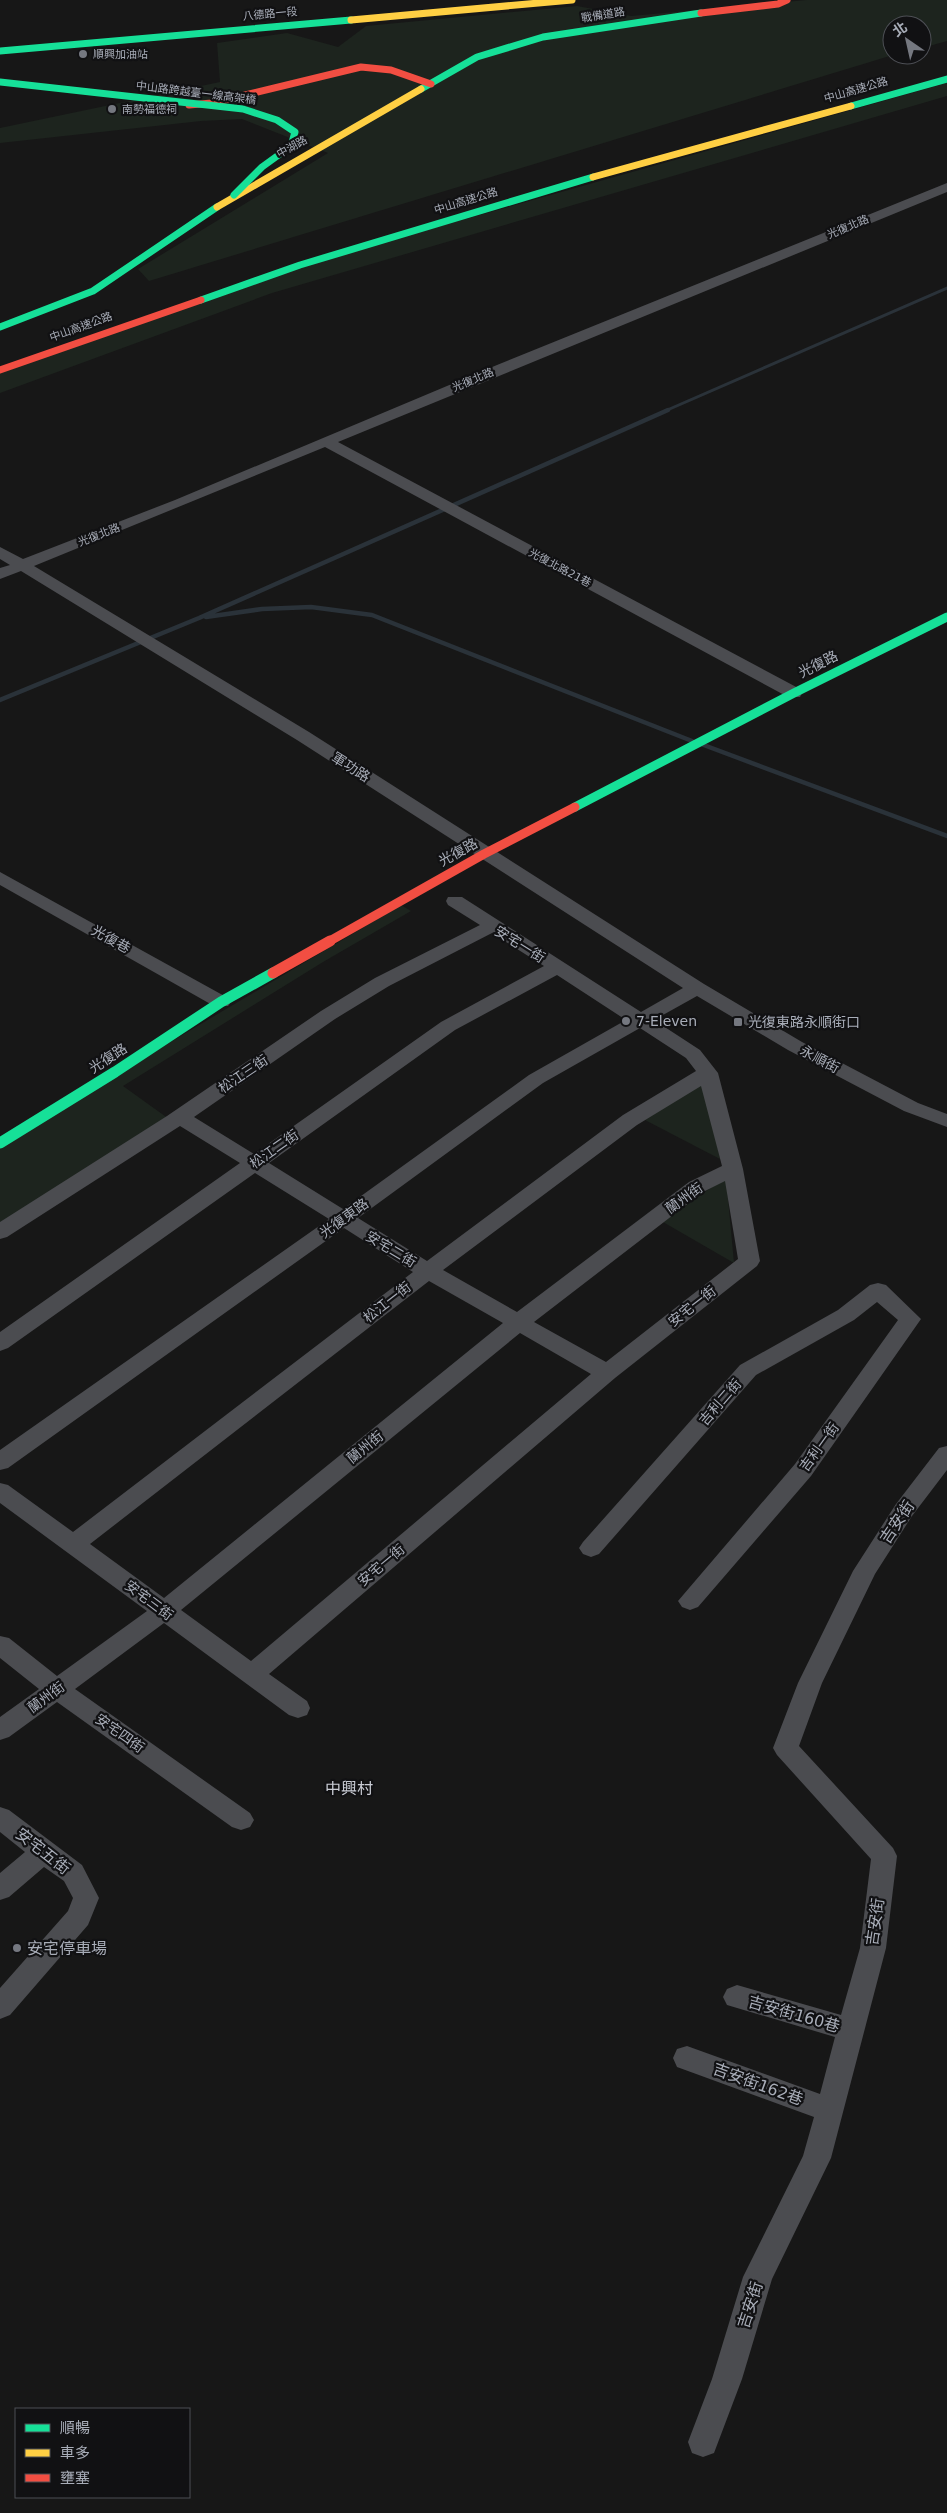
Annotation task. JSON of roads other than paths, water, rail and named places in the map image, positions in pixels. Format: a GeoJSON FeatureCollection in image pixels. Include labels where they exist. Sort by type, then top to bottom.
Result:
{"type":"FeatureCollection","features":[{"type":"Feature","properties":{"kind":"main road","name":"八德路一段"},"geometry":{"type":"LineString","coordinates":[[0,44],[498,0]]}},
{"type":"Feature","properties":{"kind":"main road","name":"八德路一段"},"geometry":{"type":"LineString","coordinates":[[0,51],[572,0]]}},
{"type":"Feature","properties":{"kind":"main road","name":"戰備道路"},"geometry":{"type":"LineString","coordinates":[[431,84],[477,57],[535,39],[673,16],[778,4],[787,0]]}},
{"type":"Feature","properties":{"kind":"main road"},"geometry":{"type":"LineString","coordinates":[[0,88],[114,102],[178,107],[212,102],[361,67],[391,70],[431,84]]}},
{"type":"Feature","properties":{"kind":"main road"},"geometry":{"type":"LineString","coordinates":[[0,76],[179,98],[214,98],[244,94]]}},
{"type":"Feature","properties":{"kind":"main road","name":"中山高速公路"},"geometry":{"type":"LineString","coordinates":[[0,370],[300,265],[522,196],[947,79]]}},
{"type":"Feature","properties":{"kind":"main road","name":"中山路跨越臺一線高架橋"},"geometry":{"type":"LineString","coordinates":[[0,82],[243,109],[266,114],[284,122],[295,132],[291,146],[262,168],[234,195]]}},
{"type":"Feature","properties":{"kind":"main road","name":"中湖路"},"geometry":{"type":"LineString","coordinates":[[0,327],[46,311],[92,291],[234,195],[431,84]]}},
{"type":"Feature","properties":{"kind":"main road","name":"光復路"},"geometry":{"type":"LineString","coordinates":[[0,1143],[209,995],[473,847],[688,748],[947,616]]}},
{"type":"Feature","properties":{"kind":"main road","name":"光復路"},"geometry":{"type":"LineString","coordinates":[[774,687],[795,677]]}},
{"type":"Feature","properties":{"kind":"street","name":"光復北路"},"geometry":{"type":"LineString","coordinates":[[0,574],[180,504],[326,442],[947,187]]}},
{"type":"Feature","properties":{"kind":"street","name":"光復北路21巷"},"geometry":{"type":"LineString","coordinates":[[326,442],[774,687],[794,693]]}},
{"type":"Feature","properties":{"kind":"street","name":"軍功路"},"geometry":{"type":"LineString","coordinates":[[0,552],[162,649],[383,787],[473,847],[698,988]]}},
{"type":"Feature","properties":{"kind":"street","name":"光復巷"},"geometry":{"type":"LineString","coordinates":[[0,876],[209,995]]}},
{"type":"Feature","properties":{"kind":"street","name":"安宅一街"},"geometry":{"type":"LineString","coordinates":[[252,1674],[607,1373],[749,1261],[732,1169],[708,1073],[692,1054],[454,901]]}},
{"type":"Feature","properties":{"kind":"street","name":"松江三街"},"geometry":{"type":"LineString","coordinates":[[0,1232],[180,1117],[328,1016],[382,982],[492,926]]}},
{"type":"Feature","properties":{"kind":"street","name":"松江二街"},"geometry":{"type":"LineString","coordinates":[[0,1344],[448,1026],[557,967]]}},
{"type":"Feature","properties":{"kind":"street","name":"光復東路"},"geometry":{"type":"LineString","coordinates":[[0,1462],[343,1219],[536,1078],[698,988]]}},
{"type":"Feature","properties":{"kind":"street","name":"永順街"},"geometry":{"type":"LineString","coordinates":[[698,988],[795,1046],[911,1107],[947,1122]]}},
{"type":"Feature","properties":{"kind":"street","name":"松江一街"},"geometry":{"type":"LineString","coordinates":[[75,1543],[428,1271],[630,1120],[708,1073]]}},
{"type":"Feature","properties":{"kind":"street","name":"安宅二街"},"geometry":{"type":"LineString","coordinates":[[180,1117],[428,1271],[520,1321],[607,1373]]}},
{"type":"Feature","properties":{"kind":"street","name":"蘭州街"},"geometry":{"type":"LineString","coordinates":[[0,1730],[164,1611],[520,1321],[696,1187],[732,1169]]}},
{"type":"Feature","properties":{"kind":"street","name":"吉利二街"},"geometry":{"type":"LineString","coordinates":[[591,1548],[748,1370],[846,1315],[878,1290]]}},
{"type":"Feature","properties":{"kind":"street","name":"吉利一街"},"geometry":{"type":"LineString","coordinates":[[690,1601],[803,1470],[910,1319],[878,1290]]}},
{"type":"Feature","properties":{"kind":"street","name":"吉安街"},"geometry":{"type":"LineString","coordinates":[[703,2442],[727,2379],[758,2278],[818,2158],[872,1948],[884,1856],[786,1748],[810,1683],[865,1571],[904,1510],[947,1454]]}},
{"type":"Feature","properties":{"kind":"street","name":"安宅三街"},"geometry":{"type":"LineString","coordinates":[[0,1491],[75,1543],[164,1611],[298,1708]]}},
{"type":"Feature","properties":{"kind":"street","name":"安宅四街"},"geometry":{"type":"LineString","coordinates":[[0,1645],[57,1689],[242,1820]]}},
{"type":"Feature","properties":{"kind":"street","name":"安宅五街"},"geometry":{"type":"LineString","coordinates":[[0,1817],[43,1852],[73,1873],[86,1898],[79,1917],[0,2007]]}},
{"type":"Feature","properties":{"kind":"street"},"geometry":{"type":"LineString","coordinates":[[0,1889],[43,1852]]}},
{"type":"Feature","properties":{"kind":"street","name":"吉安街160巷"},"geometry":{"type":"LineString","coordinates":[[737,1997],[851,2030]]}},
{"type":"Feature","properties":{"kind":"street","name":"吉安街162巷"},"geometry":{"type":"LineString","coordinates":[[687,2058],[830,2110]]}},
{"type":"Feature","properties":{"kind":"waterway"},"geometry":{"type":"LineString","coordinates":[[665,411],[947,288]]}},
{"type":"Feature","properties":{"kind":"waterway"},"geometry":{"type":"LineString","coordinates":[[0,700],[199,618],[668,410]]}},
{"type":"Feature","properties":{"kind":"waterway"},"geometry":{"type":"LineString","coordinates":[[206,617],[262,609],[311,607],[372,615],[692,741]]}},
{"type":"Feature","properties":{"kind":"waterway"},"geometry":{"type":"LineString","coordinates":[[701,744],[947,836]]}},
{"type":"Feature","properties":{"kind":"place","name":"順興加油站"},"geometry":{"type":"Point","coordinates":[83,54]}},
{"type":"Feature","properties":{"kind":"place","name":"南勢福德祠"},"geometry":{"type":"Point","coordinates":[112,109]}},
{"type":"Feature","properties":{"kind":"place","name":"7-Eleven"},"geometry":{"type":"Point","coordinates":[626,1021]}},
{"type":"Feature","properties":{"kind":"place","name":"光復東路永順街口"},"geometry":{"type":"Point","coordinates":[738,1022]}},
{"type":"Feature","properties":{"kind":"place","name":"安宅停車場"},"geometry":{"type":"Point","coordinates":[17,1948]}},
{"type":"Feature","properties":{"kind":"district","name":"中興村"},"geometry":{"type":"Point","coordinates":[349,1788]}}]}
